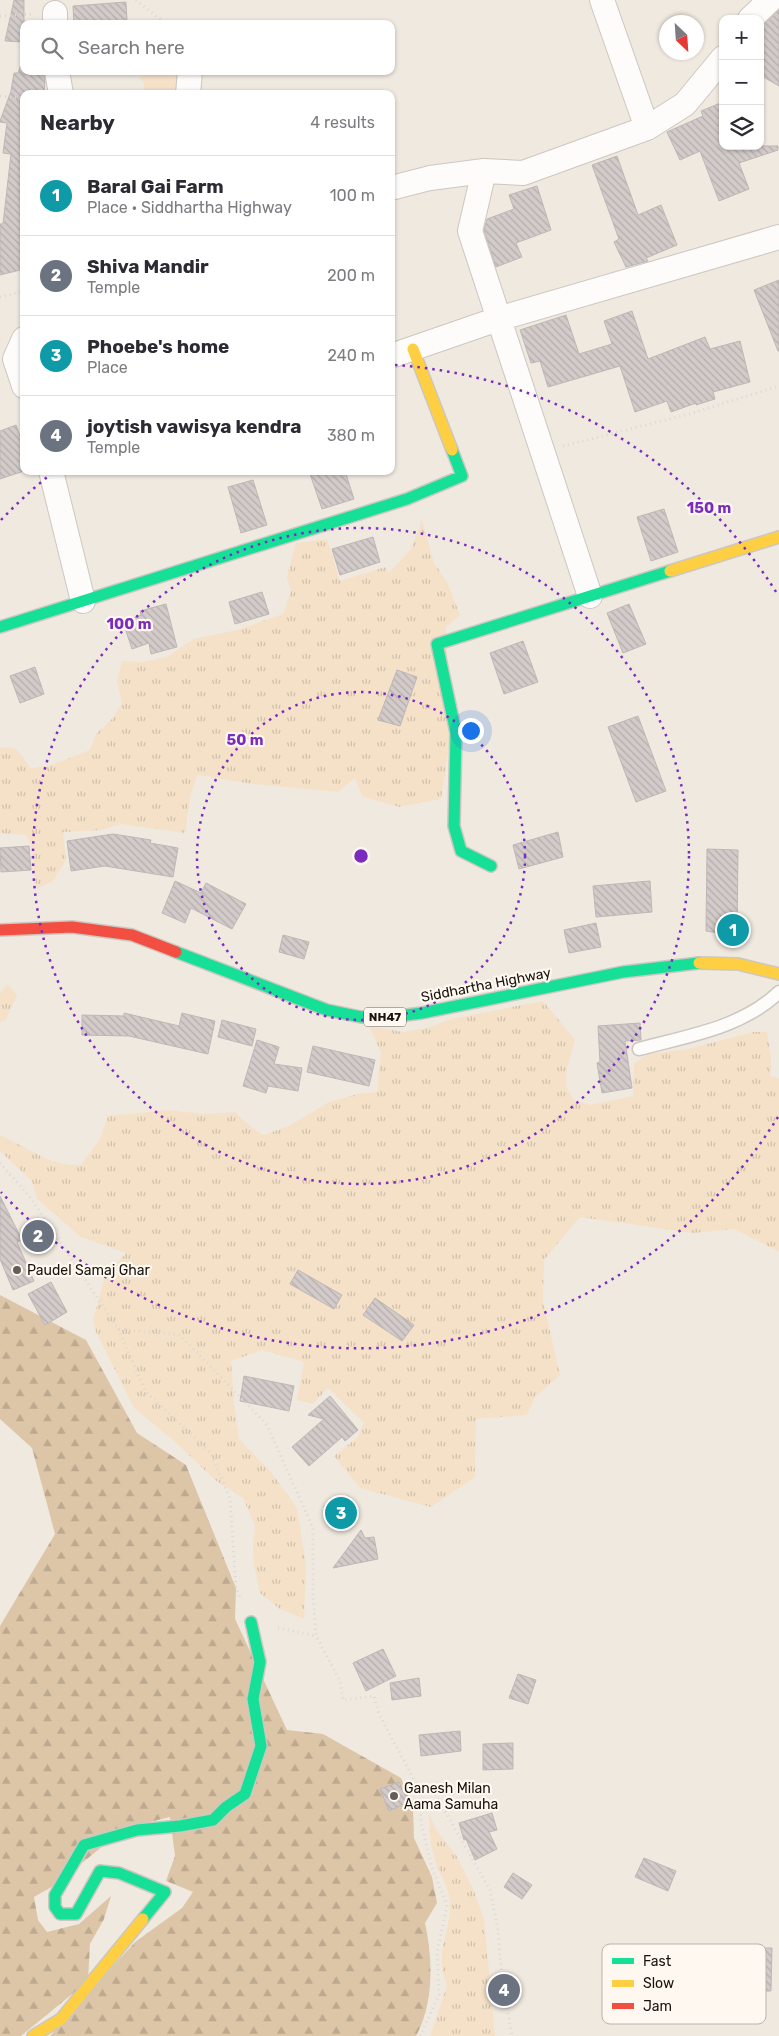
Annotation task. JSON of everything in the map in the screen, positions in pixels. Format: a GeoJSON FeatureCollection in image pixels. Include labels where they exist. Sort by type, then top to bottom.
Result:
{"type":"FeatureCollection","features":[{"type":"Feature","properties":{"kind":"main road"},"geometry":{"type":"LineString","coordinates":[[0,627],[407,499],[462,476],[402,353]]}},
{"type":"Feature","properties":{"kind":"main road"},"geometry":{"type":"LineString","coordinates":[[491,866],[461,851],[454,826],[456,733],[437,644],[779,537]]}},
{"type":"Feature","properties":{"kind":"main road","name":"Siddhartha Highway"},"geometry":{"type":"LineString","coordinates":[[0,930],[72,927],[132,935],[328,1010],[360,1017],[390,1017],[422,1013],[623,972],[708,962],[738,964],[779,974]]}},
{"type":"Feature","properties":{"kind":"main road"},"geometry":{"type":"LineString","coordinates":[[33,2036],[60,2019],[166,1892],[119,1873],[100,1872],[76,1914],[60,1914],[55,1907],[55,1895],[84,1846],[137,1830],[180,1826],[213,1820],[226,1807],[245,1794],[262,1746],[253,1699],[260,1662],[251,1622]]}},
{"type":"Feature","properties":{"kind":"street"},"geometry":{"type":"LineString","coordinates":[[602,0],[647,128]]}},
{"type":"Feature","properties":{"kind":"street"},"geometry":{"type":"LineString","coordinates":[[754,15],[770,0]]}},
{"type":"Feature","properties":{"kind":"street"},"geometry":{"type":"LineString","coordinates":[[395,187],[430,178],[484,171],[523,173],[647,128],[685,104],[721,60]]}},
{"type":"Feature","properties":{"kind":"street"},"geometry":{"type":"LineString","coordinates":[[58,75],[60,90]]}},
{"type":"Feature","properties":{"kind":"street"},"geometry":{"type":"LineString","coordinates":[[188,90],[190,75]]}},
{"type":"Feature","properties":{"kind":"street"},"geometry":{"type":"LineString","coordinates":[[484,171],[470,231],[590,596]]}},
{"type":"Feature","properties":{"kind":"street"},"geometry":{"type":"LineString","coordinates":[[402,353],[498,319],[779,237]]}},
{"type":"Feature","properties":{"kind":"street"},"geometry":{"type":"LineString","coordinates":[[13,354],[20,374]]}},
{"type":"Feature","properties":{"kind":"street"},"geometry":{"type":"LineString","coordinates":[[52,475],[83,601]]}},
{"type":"Feature","properties":{"kind":"lane"},"geometry":{"type":"LineString","coordinates":[[639,1049],[734,1022],[772,999],[779,992]]}},
{"type":"Feature","properties":{"kind":"path"},"geometry":{"type":"LineString","coordinates":[[136,0],[161,20]]}},
{"type":"Feature","properties":{"kind":"path"},"geometry":{"type":"LineString","coordinates":[[0,16],[55,18]]}},
{"type":"Feature","properties":{"kind":"path"},"geometry":{"type":"LineString","coordinates":[[0,96],[20,98]]}},
{"type":"Feature","properties":{"kind":"path"},"geometry":{"type":"LineString","coordinates":[[0,297],[20,291]]}},
{"type":"Feature","properties":{"kind":"path"},"geometry":{"type":"LineString","coordinates":[[542,452],[693,413],[779,386]]}},
{"type":"Feature","properties":{"kind":"path"},"geometry":{"type":"LineString","coordinates":[[0,1163],[30,1197],[118,1329],[146,1392],[210,1452],[230,1499],[236,1588],[251,1622],[316,1636]]}},
{"type":"Feature","properties":{"kind":"path"},"geometry":{"type":"LineString","coordinates":[[118,1329],[180,1335],[267,1425],[313,1528],[313,1594],[316,1636],[340,1682],[343,1700],[374,1696],[378,1714],[420,1791],[421,1823],[432,1868],[447,1905],[436,1952],[439,1995],[420,2036]]}},
{"type":"Feature","properties":{"kind":"path"},"geometry":{"type":"LineString","coordinates":[[420,1791],[436,1795],[490,1890],[498,1930],[502,1980],[512,2036]]}},
{"type":"Feature","properties":{"kind":"green space"},"geometry":{"type":"Polygon","coordinates":[[[145,75],[178,76],[179,90],[144,90],[144,83],[139,77],[145,75]]]}},
{"type":"Feature","properties":{"kind":"green space"},"geometry":{"type":"Polygon","coordinates":[[[422,520],[434,563],[447,582],[460,615],[446,627],[451,733],[441,799],[399,807],[362,796],[355,778],[338,792],[253,784],[197,775],[190,797],[185,833],[121,824],[102,830],[63,832],[66,860],[53,881],[37,889],[33,854],[26,835],[0,833],[0,748],[15,749],[30,768],[49,766],[90,750],[96,734],[111,720],[122,704],[117,681],[122,661],[143,662],[167,657],[194,639],[237,630],[283,614],[291,591],[287,577],[296,543],[327,539],[340,581],[385,567],[389,573],[411,549],[422,520]]]}},
{"type":"Feature","properties":{"kind":"green space"},"geometry":{"type":"Polygon","coordinates":[[[8,984],[17,995],[6,1020],[0,1022],[0,993],[8,984]]]}},
{"type":"Feature","properties":{"kind":"green space"},"geometry":{"type":"Polygon","coordinates":[[[543,1001],[575,1040],[567,1068],[566,1087],[574,1100],[590,1105],[633,1096],[634,1063],[648,1054],[688,1049],[753,1032],[767,1032],[771,1058],[770,1076],[779,1078],[779,1252],[734,1229],[693,1233],[580,1217],[544,1260],[543,1301],[560,1375],[535,1397],[527,1415],[476,1419],[475,1477],[431,1507],[360,1488],[334,1456],[358,1437],[364,1423],[328,1388],[313,1404],[297,1400],[304,1362],[262,1350],[231,1361],[239,1439],[271,1472],[297,1508],[306,1564],[304,1619],[280,1609],[260,1593],[254,1565],[253,1545],[255,1526],[243,1498],[215,1480],[172,1439],[134,1408],[96,1332],[93,1320],[105,1277],[126,1253],[81,1237],[37,1199],[32,1181],[0,1151],[0,1135],[49,1160],[70,1165],[81,1165],[100,1139],[108,1116],[167,1110],[204,1114],[235,1112],[252,1128],[264,1135],[291,1125],[329,1102],[358,1094],[377,1092],[381,1052],[369,1026],[403,1032],[427,1028],[451,1019],[543,1001]]]}},
{"type":"Feature","properties":{"kind":"green space"},"geometry":{"type":"Polygon","coordinates":[[[0,1295],[86,1340],[137,1433],[186,1465],[236,1588],[235,1619],[287,1730],[323,1734],[401,1778],[413,1808],[414,1838],[432,1877],[437,1903],[425,1923],[430,1966],[429,1995],[422,2023],[416,2036],[50,2036],[135,1942],[182,1908],[193,1892],[166,1881],[175,1856],[170,1817],[125,1828],[55,1885],[34,1897],[38,1920],[47,1932],[79,1924],[111,1896],[104,1919],[90,1944],[88,1981],[21,2036],[0,2036],[0,1626],[55,1534],[32,1448],[0,1419],[0,1295]]]}},
{"type":"Feature","properties":{"kind":"green space"},"geometry":{"type":"Polygon","coordinates":[[[429,1814],[437,1831],[456,1855],[474,1891],[484,1919],[495,2036],[430,2036],[447,1986],[443,1974],[442,1953],[450,1914],[450,1897],[433,1854],[429,1814]]]}},
{"type":"Feature","properties":{"kind":"building"},"geometry":{"type":"Polygon","coordinates":[[[14,0],[24,0],[24,20],[20,20],[20,42],[5,41],[14,0]]]}},
{"type":"Feature","properties":{"kind":"building"},"geometry":{"type":"Polygon","coordinates":[[[126,2],[127,20],[74,20],[73,6],[126,2]]]}},
{"type":"Feature","properties":{"kind":"building"},"geometry":{"type":"Polygon","coordinates":[[[779,10],[779,86],[764,77],[764,24],[779,10]]]}},
{"type":"Feature","properties":{"kind":"building"},"geometry":{"type":"Polygon","coordinates":[[[20,68],[20,75],[44,75],[44,90],[20,90],[20,270],[0,275],[0,224],[3,224],[11,154],[3,153],[7,123],[0,121],[11,91],[14,73],[18,73],[20,68]]]}},
{"type":"Feature","properties":{"kind":"building"},"geometry":{"type":"Polygon","coordinates":[[[719,104],[719,150],[764,150],[764,146],[778,146],[778,150],[739,163],[749,189],[719,201],[700,151],[680,160],[667,132],[703,116],[701,111],[719,104]]]}},
{"type":"Feature","properties":{"kind":"building"},"geometry":{"type":"Polygon","coordinates":[[[617,156],[638,215],[661,205],[677,245],[646,258],[648,261],[626,267],[614,242],[619,239],[592,165],[617,156]]]}},
{"type":"Feature","properties":{"kind":"building"},"geometry":{"type":"Polygon","coordinates":[[[537,186],[551,230],[516,243],[522,257],[496,267],[484,230],[487,219],[514,209],[509,195],[537,186]]]}},
{"type":"Feature","properties":{"kind":"building"},"geometry":{"type":"Polygon","coordinates":[[[779,280],[779,351],[778,351],[754,290],[779,280]]]}},
{"type":"Feature","properties":{"kind":"building"},"geometry":{"type":"Polygon","coordinates":[[[632,311],[648,359],[705,337],[710,349],[740,341],[750,382],[713,392],[715,399],[696,405],[696,403],[671,412],[667,401],[635,412],[620,366],[548,387],[540,361],[531,363],[520,330],[566,315],[579,354],[612,344],[604,321],[632,311]]]}},
{"type":"Feature","properties":{"kind":"building"},"geometry":{"type":"Polygon","coordinates":[[[16,425],[20,436],[20,472],[0,479],[0,431],[16,425]]]}},
{"type":"Feature","properties":{"kind":"building"},"geometry":{"type":"Polygon","coordinates":[[[310,475],[346,475],[354,499],[322,509],[310,475]]]}},
{"type":"Feature","properties":{"kind":"building"},"geometry":{"type":"Polygon","coordinates":[[[253,480],[267,525],[241,533],[228,487],[253,480]]]}},
{"type":"Feature","properties":{"kind":"building"},"geometry":{"type":"Polygon","coordinates":[[[664,509],[678,552],[651,561],[637,517],[664,509]]]}},
{"type":"Feature","properties":{"kind":"building"},"geometry":{"type":"Polygon","coordinates":[[[373,537],[380,562],[340,575],[332,549],[373,537]]]}},
{"type":"Feature","properties":{"kind":"building"},"geometry":{"type":"Polygon","coordinates":[[[262,592],[269,614],[235,624],[229,602],[262,592]]]}},
{"type":"Feature","properties":{"kind":"building"},"geometry":{"type":"Polygon","coordinates":[[[166,604],[177,647],[151,654],[149,643],[132,649],[123,622],[141,615],[140,611],[166,604]]]}},
{"type":"Feature","properties":{"kind":"building"},"geometry":{"type":"Polygon","coordinates":[[[629,604],[646,644],[623,653],[607,613],[629,604]]]}},
{"type":"Feature","properties":{"kind":"building"},"geometry":{"type":"Polygon","coordinates":[[[523,641],[538,682],[504,694],[490,653],[523,641]]]}},
{"type":"Feature","properties":{"kind":"building"},"geometry":{"type":"Polygon","coordinates":[[[35,667],[44,694],[20,703],[10,676],[35,667]]]}},
{"type":"Feature","properties":{"kind":"building"},"geometry":{"type":"Polygon","coordinates":[[[397,670],[417,677],[400,726],[378,720],[397,670]]]}},
{"type":"Feature","properties":{"kind":"building"},"geometry":{"type":"Polygon","coordinates":[[[638,716],[666,791],[636,802],[608,727],[638,716]]]}},
{"type":"Feature","properties":{"kind":"building"},"geometry":{"type":"Polygon","coordinates":[[[558,832],[563,857],[519,869],[513,845],[558,832]]]}},
{"type":"Feature","properties":{"kind":"building"},"geometry":{"type":"Polygon","coordinates":[[[113,834],[151,840],[150,843],[178,848],[173,877],[105,866],[71,871],[67,841],[113,834]]]}},
{"type":"Feature","properties":{"kind":"building"},"geometry":{"type":"Polygon","coordinates":[[[29,846],[31,870],[1,872],[0,848],[29,846]]]}},
{"type":"Feature","properties":{"kind":"building"},"geometry":{"type":"Polygon","coordinates":[[[707,849],[738,850],[737,936],[706,931],[707,849]]]}},
{"type":"Feature","properties":{"kind":"building"},"geometry":{"type":"Polygon","coordinates":[[[175,881],[201,893],[206,883],[246,904],[232,929],[191,908],[185,923],[162,913],[175,881]]]}},
{"type":"Feature","properties":{"kind":"building"},"geometry":{"type":"Polygon","coordinates":[[[650,881],[652,912],[596,917],[593,886],[650,881]]]}},
{"type":"Feature","properties":{"kind":"building"},"geometry":{"type":"Polygon","coordinates":[[[596,923],[601,947],[569,953],[564,930],[596,923]]]}},
{"type":"Feature","properties":{"kind":"building"},"geometry":{"type":"Polygon","coordinates":[[[283,935],[309,942],[304,959],[279,952],[283,935]]]}},
{"type":"Feature","properties":{"kind":"building"},"geometry":{"type":"Polygon","coordinates":[[[124,1013],[179,1026],[182,1013],[215,1021],[208,1054],[129,1036],[82,1035],[82,1015],[124,1016],[124,1013]]]}},
{"type":"Feature","properties":{"kind":"building"},"geometry":{"type":"Polygon","coordinates":[[[222,1020],[256,1029],[252,1046],[218,1037],[222,1020]]]}},
{"type":"Feature","properties":{"kind":"building"},"geometry":{"type":"Polygon","coordinates":[[[640,1023],[641,1040],[625,1041],[632,1088],[602,1093],[597,1063],[600,1062],[598,1026],[640,1023]]]}},
{"type":"Feature","properties":{"kind":"building"},"geometry":{"type":"Polygon","coordinates":[[[257,1040],[279,1047],[274,1064],[302,1068],[298,1091],[268,1086],[266,1093],[243,1086],[257,1040]]]}},
{"type":"Feature","properties":{"kind":"building"},"geometry":{"type":"Polygon","coordinates":[[[313,1046],[375,1060],[369,1086],[307,1072],[313,1046]]]}},
{"type":"Feature","properties":{"kind":"building"},"geometry":{"type":"Polygon","coordinates":[[[0,1196],[22,1240],[17,1242],[34,1281],[13,1290],[0,1259],[0,1196]]]}},
{"type":"Feature","properties":{"kind":"building"},"geometry":{"type":"Polygon","coordinates":[[[298,1270],[342,1295],[334,1309],[290,1284],[298,1270]]]}},
{"type":"Feature","properties":{"kind":"building"},"geometry":{"type":"Polygon","coordinates":[[[51,1282],[67,1312],[45,1325],[28,1294],[51,1282]]]}},
{"type":"Feature","properties":{"kind":"building"},"geometry":{"type":"Polygon","coordinates":[[[375,1298],[414,1325],[402,1341],[363,1315],[375,1298]]]}},
{"type":"Feature","properties":{"kind":"building"},"geometry":{"type":"Polygon","coordinates":[[[244,1376],[294,1386],[289,1411],[240,1401],[244,1376]]]}},
{"type":"Feature","properties":{"kind":"building"},"geometry":{"type":"Polygon","coordinates":[[[330,1396],[358,1430],[345,1441],[342,1437],[309,1466],[292,1447],[324,1419],[308,1415],[330,1396]]]}},
{"type":"Feature","properties":{"kind":"building"},"geometry":{"type":"Polygon","coordinates":[[[348,1496],[357,1519],[333,1529],[324,1506],[348,1496]]]}},
{"type":"Feature","properties":{"kind":"building"},"geometry":{"type":"Polygon","coordinates":[[[361,1530],[365,1538],[374,1537],[378,1559],[333,1568],[361,1530]]]}},
{"type":"Feature","properties":{"kind":"building"},"geometry":{"type":"Polygon","coordinates":[[[383,1649],[396,1676],[366,1691],[353,1663],[383,1649]]]}},
{"type":"Feature","properties":{"kind":"building"},"geometry":{"type":"Polygon","coordinates":[[[518,1674],[536,1680],[528,1704],[509,1698],[518,1674]]]}},
{"type":"Feature","properties":{"kind":"building"},"geometry":{"type":"Polygon","coordinates":[[[419,1678],[421,1696],[392,1700],[390,1683],[419,1678]]]}},
{"type":"Feature","properties":{"kind":"building"},"geometry":{"type":"Polygon","coordinates":[[[460,1731],[461,1751],[421,1756],[419,1735],[460,1731]]]}},
{"type":"Feature","properties":{"kind":"building"},"geometry":{"type":"Polygon","coordinates":[[[513,1743],[513,1769],[483,1770],[483,1744],[513,1743]]]}},
{"type":"Feature","properties":{"kind":"building","name":"Ganesh Milan Aama Samuha"},"geometry":{"type":"Polygon","coordinates":[[[399,1782],[408,1802],[389,1811],[380,1789],[399,1782]]]}},
{"type":"Feature","properties":{"kind":"building"},"geometry":{"type":"Polygon","coordinates":[[[492,1813],[497,1830],[489,1832],[497,1849],[475,1860],[466,1839],[464,1840],[459,1823],[492,1813]]]}},
{"type":"Feature","properties":{"kind":"building"},"geometry":{"type":"Polygon","coordinates":[[[644,1858],[676,1871],[668,1891],[635,1877],[644,1858]]]}},
{"type":"Feature","properties":{"kind":"building"},"geometry":{"type":"Polygon","coordinates":[[[513,1873],[532,1885],[522,1899],[504,1887],[513,1873]]]}},
{"type":"Feature","properties":{"kind":"building"},"geometry":{"type":"Polygon","coordinates":[[[766,1948],[772,1948],[771,1991],[766,1991],[766,1948]]]}},
{"type":"Feature","properties":{"kind":"traffic: fast"},"geometry":{"type":"LineString","coordinates":[[0,627],[407,499],[462,476],[452,450]]}},
{"type":"Feature","properties":{"kind":"traffic: fast"},"geometry":{"type":"LineString","coordinates":[[491,866],[461,851],[454,826],[456,733],[437,644],[670,571]]}},
{"type":"Feature","properties":{"kind":"traffic: fast"},"geometry":{"type":"LineString","coordinates":[[176,952],[327,1010],[361,1017],[390,1017],[422,1013],[623,972],[699,963]]}},
{"type":"Feature","properties":{"kind":"traffic: fast"},"geometry":{"type":"LineString","coordinates":[[143,1919],[165,1892],[119,1873],[100,1871],[76,1914],[60,1914],[55,1907],[55,1895],[84,1845],[137,1830],[180,1826],[213,1820],[226,1807],[245,1794],[261,1746],[253,1699],[260,1662],[251,1622]]}},
{"type":"Feature","properties":{"kind":"traffic: slow"},"geometry":{"type":"LineString","coordinates":[[413,349],[452,450]]}},
{"type":"Feature","properties":{"kind":"traffic: slow"},"geometry":{"type":"LineString","coordinates":[[670,571],[779,537]]}},
{"type":"Feature","properties":{"kind":"traffic: slow"},"geometry":{"type":"LineString","coordinates":[[699,963],[738,964],[779,974]]}},
{"type":"Feature","properties":{"kind":"traffic: slow"},"geometry":{"type":"LineString","coordinates":[[33,2036],[61,2019],[143,1919]]}},
{"type":"Feature","properties":{"kind":"traffic: jam"},"geometry":{"type":"LineString","coordinates":[[0,930],[72,927],[132,935],[176,952]]}},
{"type":"Feature","properties":{"kind":"place","name":"Baral Gai Farm"},"geometry":{"type":"Point","coordinates":[733,930]}},
{"type":"Feature","properties":{"kind":"place","name":"Shiva Mandir"},"geometry":{"type":"Point","coordinates":[38,1236]}},
{"type":"Feature","properties":{"kind":"place","name":"Paudel Samaj Ghar"},"geometry":{"type":"Point","coordinates":[17,1270]}},
{"type":"Feature","properties":{"kind":"place","name":"Phoebe's home"},"geometry":{"type":"Point","coordinates":[341,1513]}},
{"type":"Feature","properties":{"kind":"place","name":"Ganesh Milan Aama Samuha"},"geometry":{"type":"Point","coordinates":[394,1796]}},
{"type":"Feature","properties":{"kind":"place","name":"joytish vawisya kendra"},"geometry":{"type":"Point","coordinates":[504,1990]}}]}
